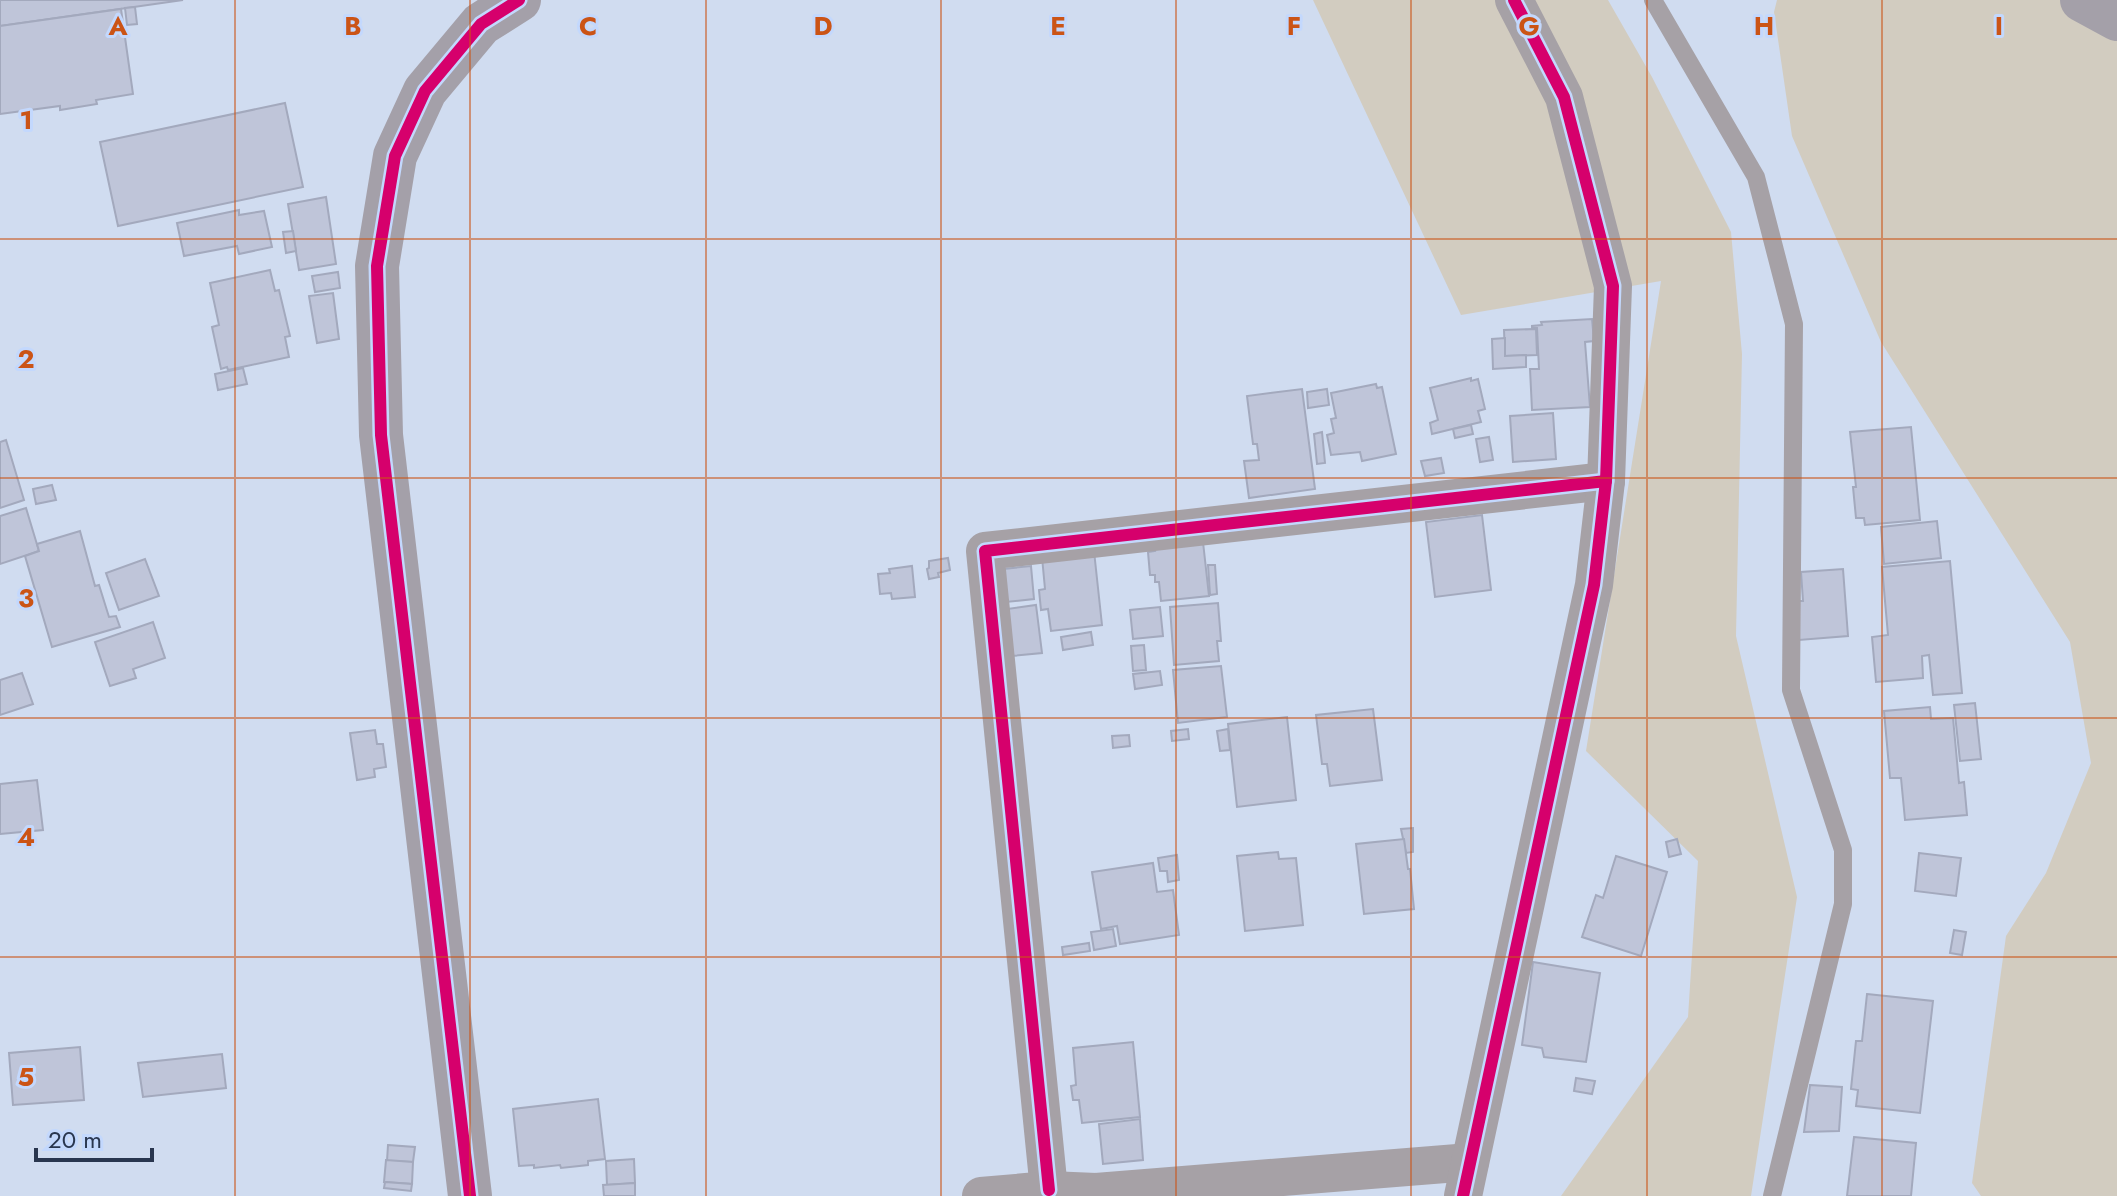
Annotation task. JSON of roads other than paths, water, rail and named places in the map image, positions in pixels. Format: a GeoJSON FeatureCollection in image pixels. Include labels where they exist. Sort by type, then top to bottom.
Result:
{"type":"FeatureCollection","features":[{"type":"Feature","properties":{"kind":"street"},"geometry":{"type":"LineString","coordinates":[[470,1196],[381,435],[377,266],[395,156],[425,91],[481,24],[519,0]]}},
{"type":"Feature","properties":{"kind":"street"},"geometry":{"type":"LineString","coordinates":[[981,1196],[1049,1190],[1096,1194],[1467,1179],[1594,585],[1606,481],[1613,286],[1564,97],[1514,0]]}},
{"type":"Feature","properties":{"kind":"street"},"geometry":{"type":"LineString","coordinates":[[2082,0],[2117,19]]}},
{"type":"Feature","properties":{"kind":"street"},"geometry":{"type":"LineString","coordinates":[[1049,1190],[985,551],[1606,481]]}},
{"type":"Feature","properties":{"kind":"lane"},"geometry":{"type":"LineString","coordinates":[[1653,0],[1756,177],[1794,324],[1791,690],[1843,850],[1843,904],[1772,1196]]}}]}
